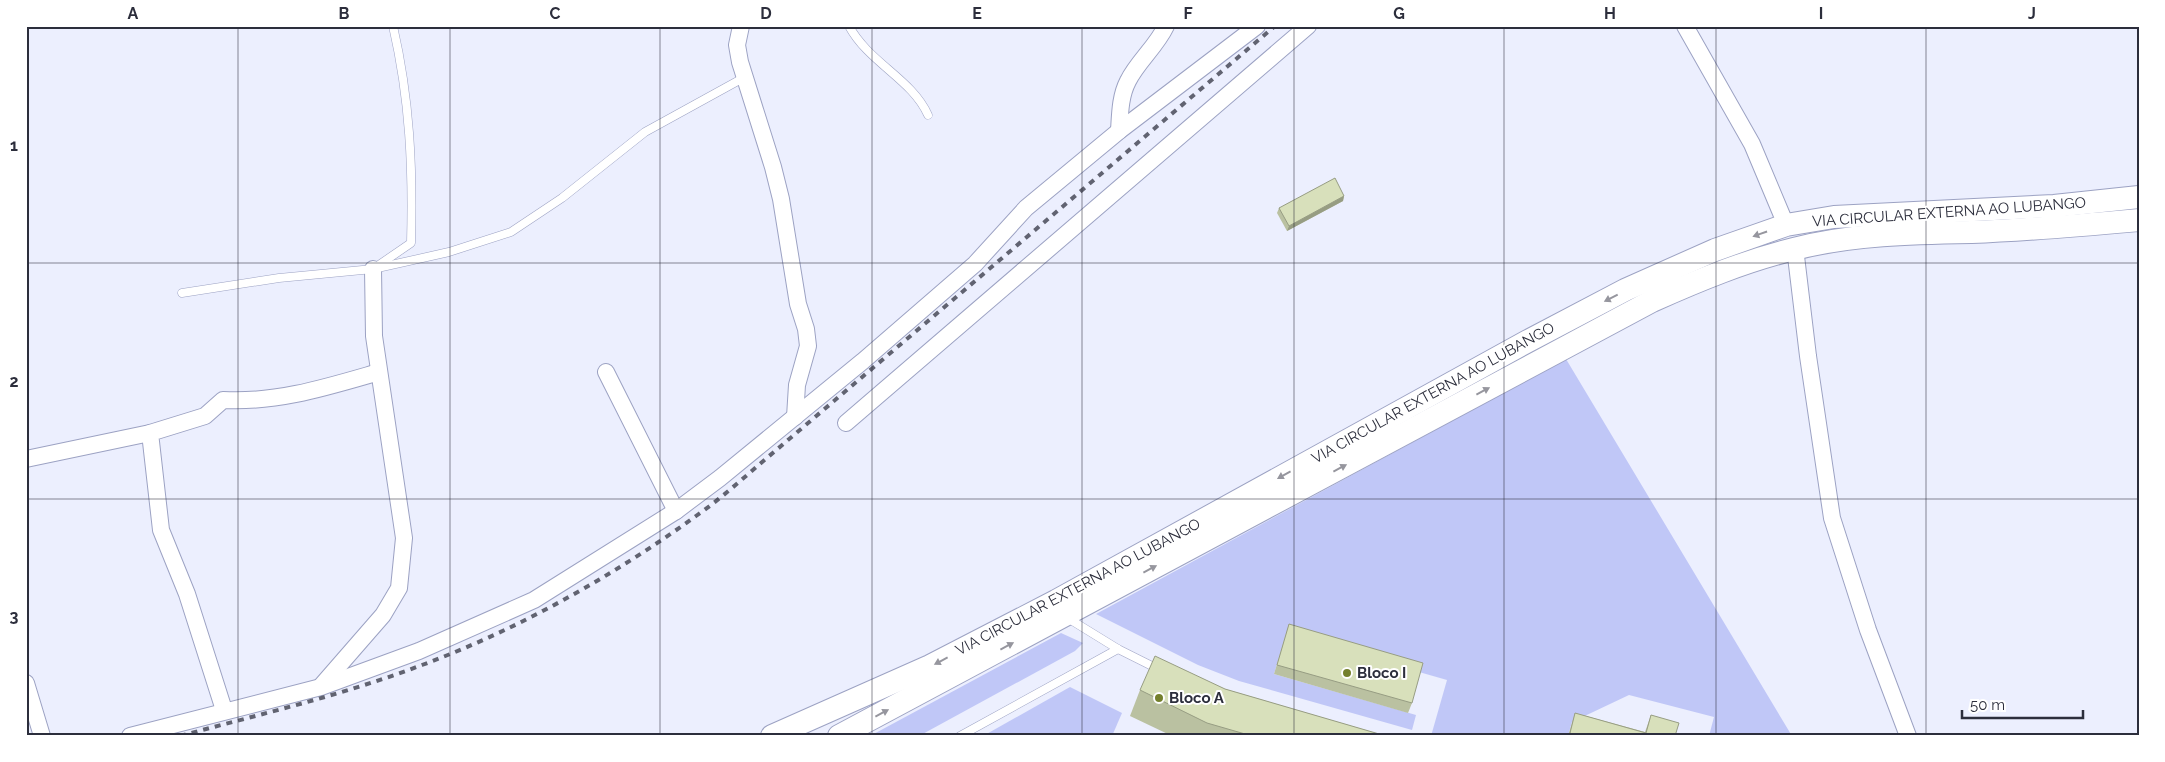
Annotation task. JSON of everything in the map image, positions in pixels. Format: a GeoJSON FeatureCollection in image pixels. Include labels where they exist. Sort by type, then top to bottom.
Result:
{"type":"FeatureCollection","features":[{"type":"Feature","properties":{"kind":"main road","name":"VIA CIRCULAR EXTERNA AO LUBANGO"},"geometry":{"type":"LineString","coordinates":[[772,736],[930,666],[997,632],[1528,341],[1625,290],[1715,250],[1786,225],[1834,218],[2054,206],[2139,197]]}},
{"type":"Feature","properties":{"kind":"main road","name":"VIA CIRCULAR EXTERNA AO LUBANGO"},"geometry":{"type":"LineString","coordinates":[[840,736],[1652,301],[1725,269],[1795,248],[1833,241],[1909,232],[2063,227],[2139,220]]}},
{"type":"Feature","properties":{"kind":"street"},"geometry":{"type":"LineString","coordinates":[[741,26],[737,45],[779,191],[798,304],[806,329],[808,346],[797,385],[795,417]]}},
{"type":"Feature","properties":{"kind":"street"},"geometry":{"type":"LineString","coordinates":[[1119,131],[1121,104],[1127,82],[1154,47],[1166,26]]}},
{"type":"Feature","properties":{"kind":"street"},"geometry":{"type":"LineString","coordinates":[[130,736],[224,710],[321,687],[419,651],[534,600],[676,511],[795,417],[975,264],[1026,208],[1119,131],[1257,26]]}},
{"type":"Feature","properties":{"kind":"street"},"geometry":{"type":"LineString","coordinates":[[846,423],[1308,26]]}},
{"type":"Feature","properties":{"kind":"street"},"geometry":{"type":"LineString","coordinates":[[1685,26],[1752,144],[1786,225]]}},
{"type":"Feature","properties":{"kind":"street"},"geometry":{"type":"LineString","coordinates":[[1795,248],[1808,356],[1832,518],[1868,630],[1908,736]]}},
{"type":"Feature","properties":{"kind":"street"},"geometry":{"type":"LineString","coordinates":[[321,687],[382,615],[399,588],[404,538],[374,336],[373,269]]}},
{"type":"Feature","properties":{"kind":"street"},"geometry":{"type":"LineString","coordinates":[[26,459],[150,433],[205,416],[223,400],[248,401],[306,393],[379,372]]}},
{"type":"Feature","properties":{"kind":"street"},"geometry":{"type":"LineString","coordinates":[[606,372],[676,511]]}},
{"type":"Feature","properties":{"kind":"street"},"geometry":{"type":"LineString","coordinates":[[150,433],[160,530],[187,594],[224,710]]}},
{"type":"Feature","properties":{"kind":"street"},"geometry":{"type":"LineString","coordinates":[[26,683],[42,736]]}},
{"type":"Feature","properties":{"kind":"lane"},"geometry":{"type":"LineString","coordinates":[[373,269],[411,243],[412,158],[404,81],[392,26]]}},
{"type":"Feature","properties":{"kind":"lane"},"geometry":{"type":"LineString","coordinates":[[849,26],[857,41],[876,61],[908,88],[924,106],[928,115]]}},
{"type":"Feature","properties":{"kind":"lane"},"geometry":{"type":"LineString","coordinates":[[182,293],[278,278],[373,269],[449,252],[511,232],[562,198],[645,132],[745,77]]}},
{"type":"Feature","properties":{"kind":"lane"},"geometry":{"type":"LineString","coordinates":[[1064,615],[1118,649],[1172,675]]}},
{"type":"Feature","properties":{"kind":"lane"},"geometry":{"type":"LineString","coordinates":[[960,736],[1118,649]]}},
{"type":"Feature","properties":{"kind":"shaded area"},"geometry":{"type":"Polygon","coordinates":[[[1566,359],[1792,736],[1709,736],[1714,717],[1629,695],[1572,722],[1568,736],[1431,736],[1447,680],[1286,634],[1274,674],[1416,715],[1412,730],[1239,681],[1198,665],[1096,614],[1566,359]]]}},
{"type":"Feature","properties":{"kind":"shaded area"},"geometry":{"type":"Polygon","coordinates":[[[1061,633],[1083,643],[1075,651],[919,736],[870,736],[1061,633]]]}},
{"type":"Feature","properties":{"kind":"shaded area"},"geometry":{"type":"Polygon","coordinates":[[[1070,687],[1122,713],[1112,736],[983,736],[1070,687]]]}},
{"type":"Feature","properties":{"kind":"building"},"geometry":{"type":"Polygon","coordinates":[[[1335,178],[1344,196],[1289,226],[1279,208],[1335,178]]]}},
{"type":"Feature","properties":{"kind":"building","name":"Bloco I"},"geometry":{"type":"Polygon","coordinates":[[[1289,624],[1423,663],[1412,703],[1277,665],[1289,624]]]}},
{"type":"Feature","properties":{"kind":"building"},"geometry":{"type":"Polygon","coordinates":[[[1155,656],[1225,689],[1386,736],[1252,736],[1207,723],[1140,690],[1155,656]]]}},
{"type":"Feature","properties":{"kind":"building"},"geometry":{"type":"Polygon","coordinates":[[[1575,713],[1646,733],[1651,715],[1679,723],[1675,736],[1577,736],[1570,733],[1575,713]]]}},
{"type":"Feature","properties":{"kind":"railway"},"geometry":{"type":"LineString","coordinates":[[180,736],[332,695],[392,676],[458,651],[564,600],[632,560],[713,504],[1275,26]]}},
{"type":"Feature","properties":{"kind":"place","name":"Bloco I"},"geometry":{"type":"Point","coordinates":[1347,673]}},
{"type":"Feature","properties":{"kind":"place","name":"Bloco A"},"geometry":{"type":"Point","coordinates":[1159,698]}}]}
